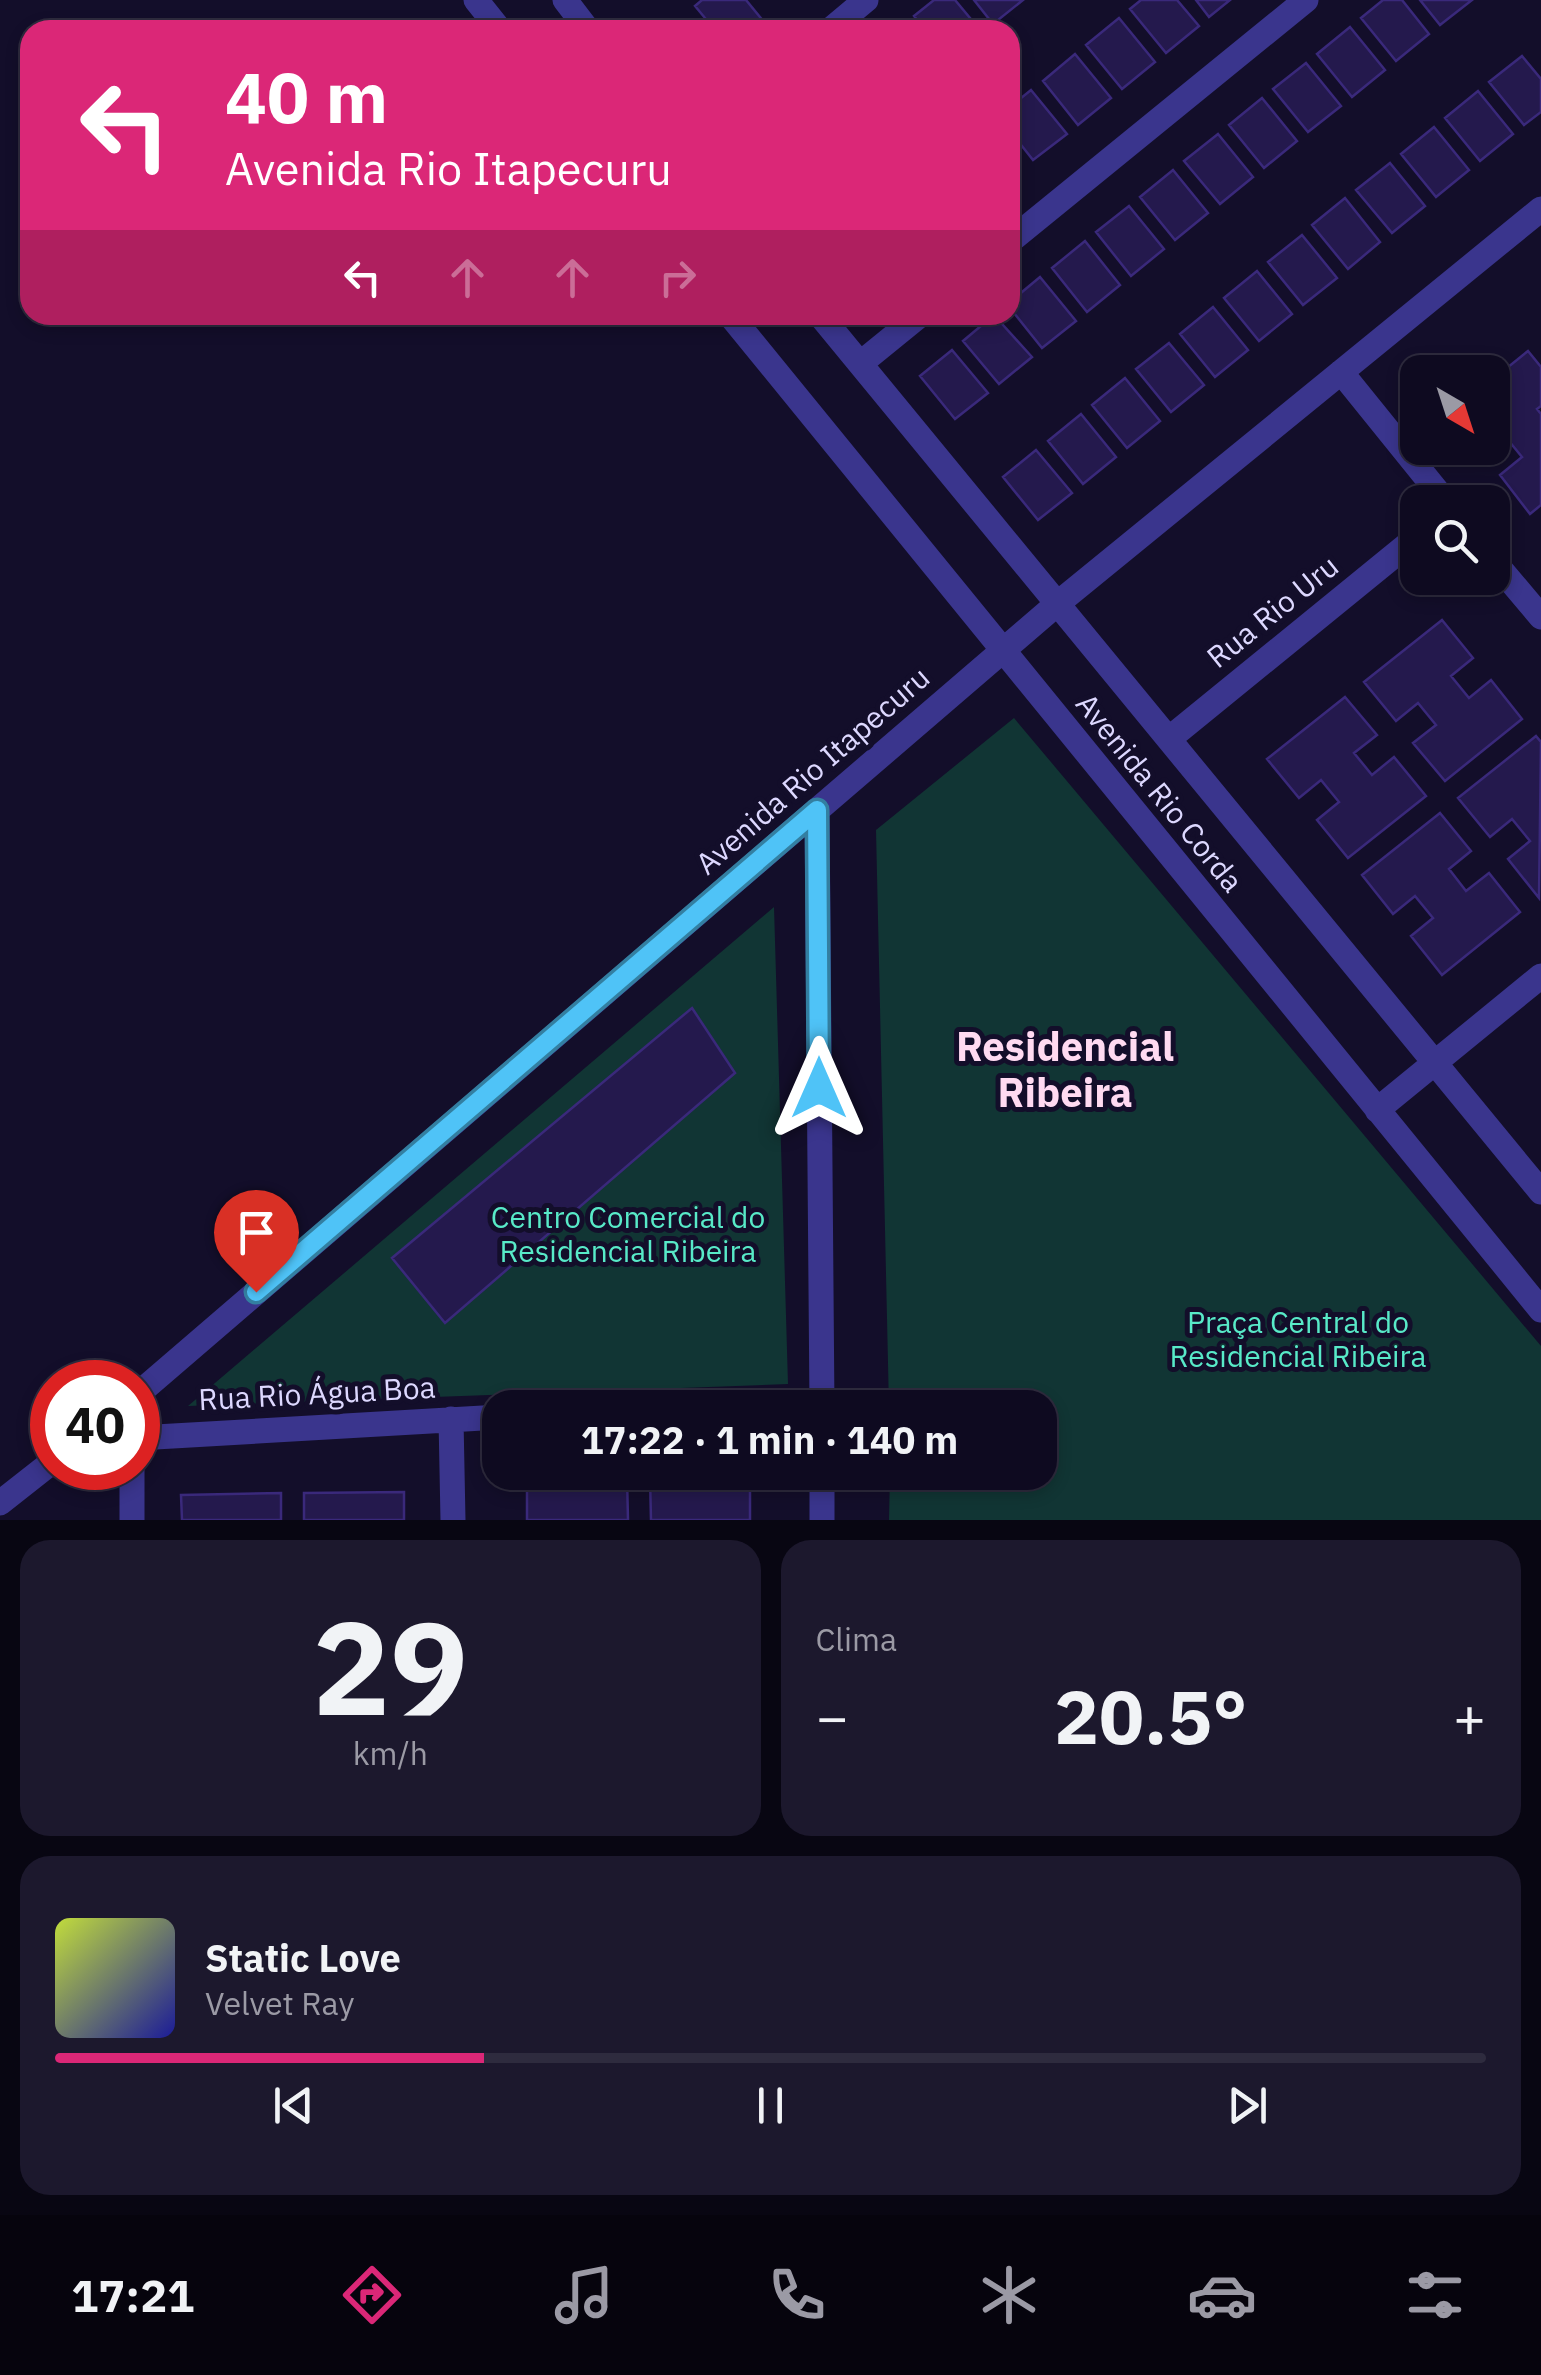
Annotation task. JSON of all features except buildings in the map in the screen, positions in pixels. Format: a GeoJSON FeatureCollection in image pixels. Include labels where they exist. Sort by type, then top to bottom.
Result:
{"type":"FeatureCollection","features":[{"type":"Feature","properties":{"kind":"street"},"geometry":{"type":"LineString","coordinates":[[476,0],[492,20]]}},
{"type":"Feature","properties":{"kind":"street"},"geometry":{"type":"LineString","coordinates":[[565,0],[580,20]]}},
{"type":"Feature","properties":{"kind":"street"},"geometry":{"type":"LineString","coordinates":[[842,20],[866,0]]}},
{"type":"Feature","properties":{"kind":"street"},"geometry":{"type":"LineString","coordinates":[[1020,234],[1306,0]]}},
{"type":"Feature","properties":{"kind":"street","name":"Avenida Rio Itapecuru"},"geometry":{"type":"LineString","coordinates":[[160,1375],[1057,604],[1541,209]]}},
{"type":"Feature","properties":{"kind":"street","name":"Avenida Rio Corda"},"geometry":{"type":"LineString","coordinates":[[738,325],[1541,1310]]}},
{"type":"Feature","properties":{"kind":"street","name":"Avenida Rio Corda"},"geometry":{"type":"LineString","coordinates":[[828,325],[1541,1192]]}},
{"type":"Feature","properties":{"kind":"street"},"geometry":{"type":"LineString","coordinates":[[860,363],[908,325]]}},
{"type":"Feature","properties":{"kind":"street"},"geometry":{"type":"LineString","coordinates":[[1340,372],[1432,485]]}},
{"type":"Feature","properties":{"kind":"street","name":"Rua Rio Uru"},"geometry":{"type":"LineString","coordinates":[[1170,738],[1400,551]]}},
{"type":"Feature","properties":{"kind":"street"},"geometry":{"type":"LineString","coordinates":[[1510,581],[1541,618]]}},
{"type":"Feature","properties":{"kind":"street"},"geometry":{"type":"LineString","coordinates":[[817,810],[822,1390]]}},
{"type":"Feature","properties":{"kind":"street"},"geometry":{"type":"LineString","coordinates":[[1376,1110],[1541,976]]}},
{"type":"Feature","properties":{"kind":"street","name":"Rua Rio Água Boa"},"geometry":{"type":"LineString","coordinates":[[160,1437],[482,1418]]}},
{"type":"Feature","properties":{"kind":"street"},"geometry":{"type":"LineString","coordinates":[[451,1419],[453,1520]]}},
{"type":"Feature","properties":{"kind":"street"},"geometry":{"type":"LineString","coordinates":[[0,1504],[30,1480]]}},
{"type":"Feature","properties":{"kind":"street"},"geometry":{"type":"LineString","coordinates":[[132,1490],[132,1520]]}},
{"type":"Feature","properties":{"kind":"street"},"geometry":{"type":"LineString","coordinates":[[822,1490],[822,1520]]}},
{"type":"Feature","properties":{"kind":"green space","name":"Praça Central do Residencial Ribeira"},"geometry":{"type":"Polygon","coordinates":[[[1014,718],[1541,1346],[1541,1520],[889,1520],[890,1490],[1057,1490],[1057,1390],[889,1390],[876,830],[1014,718]]]}},
{"type":"Feature","properties":{"kind":"green space","name":"Centro Comercial do Residencial Ribeira"},"geometry":{"type":"Polygon","coordinates":[[[774,907],[788,1384],[482,1390],[482,1395],[188,1406],[774,907]]]}},
{"type":"Feature","properties":{"kind":"district","name":"Residencial Ribeira"},"geometry":{"type":"Point","coordinates":[1065,1070]}},
{"type":"Feature","properties":{"kind":"route"},"geometry":{"type":"LineString","coordinates":[[256,1292],[817,810],[819,1088]]}}]}
